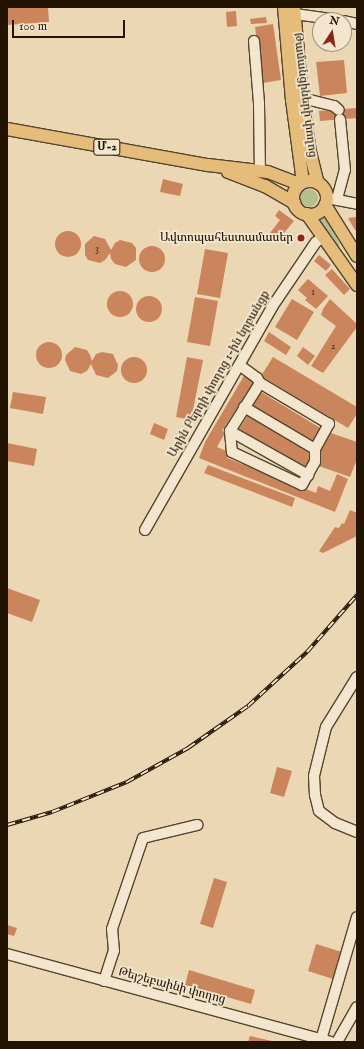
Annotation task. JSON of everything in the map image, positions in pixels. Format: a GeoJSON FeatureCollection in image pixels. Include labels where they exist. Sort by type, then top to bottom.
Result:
{"type":"FeatureCollection","features":[{"type":"Feature","properties":{"kind":"main road","name":"Թամանցիների փողոց"},"geometry":{"type":"LineString","coordinates":[[284,7],[301,183],[294,193],[294,203]]}},
{"type":"Feature","properties":{"kind":"main road","name":"Թամանցիների փողոց"},"geometry":{"type":"LineString","coordinates":[[294,11],[302,98],[310,152],[318,183],[325,190],[357,256]]}},
{"type":"Feature","properties":{"kind":"main road","name":"Մ-2"},"geometry":{"type":"LineString","coordinates":[[7,129],[208,164],[268,172],[301,183],[311,181],[318,183]]}},
{"type":"Feature","properties":{"kind":"main road","name":"Մ-2"},"geometry":{"type":"LineString","coordinates":[[208,164],[265,186],[294,203],[298,210],[307,214]]}},
{"type":"Feature","properties":{"kind":"main road"},"geometry":{"type":"LineString","coordinates":[[330,201],[318,212],[307,214],[357,285]]}},
{"type":"Feature","properties":{"kind":"street"},"geometry":{"type":"LineString","coordinates":[[294,11],[312,15]]}},
{"type":"Feature","properties":{"kind":"street"},"geometry":{"type":"LineString","coordinates":[[254,41],[259,103],[260,171]]}},
{"type":"Feature","properties":{"kind":"street"},"geometry":{"type":"LineString","coordinates":[[302,98],[334,106],[340,114],[345,170],[330,201],[357,204]]}},
{"type":"Feature","properties":{"kind":"street","name":"Արին Բերդի փողոց 1-ին նրբանցք"},"geometry":{"type":"LineString","coordinates":[[145,530],[272,307],[316,242],[323,238]]}},
{"type":"Feature","properties":{"kind":"street"},"geometry":{"type":"LineString","coordinates":[[239,365],[257,378],[260,383],[329,424],[315,449],[315,462],[302,485],[232,452],[230,431],[260,383]]}},
{"type":"Feature","properties":{"kind":"street"},"geometry":{"type":"LineString","coordinates":[[244,407],[315,449]]}},
{"type":"Feature","properties":{"kind":"street"},"geometry":{"type":"LineString","coordinates":[[230,431],[308,475]]}},
{"type":"Feature","properties":{"kind":"street"},"geometry":{"type":"LineString","coordinates":[[357,677],[326,727],[314,776],[315,795],[319,811],[335,822],[357,832]]}},
{"type":"Feature","properties":{"kind":"street"},"geometry":{"type":"LineString","coordinates":[[104,981],[114,950],[112,929],[143,838],[198,825]]}},
{"type":"Feature","properties":{"kind":"street"},"geometry":{"type":"LineString","coordinates":[[325,1041],[357,917]]}},
{"type":"Feature","properties":{"kind":"street","name":"Թեյշեբաինի փողոց"},"geometry":{"type":"LineString","coordinates":[[7,954],[325,1041]]}},
{"type":"Feature","properties":{"kind":"street"},"geometry":{"type":"LineString","coordinates":[[337,1042],[357,1007]]}},
{"type":"Feature","properties":{"kind":"green space"},"geometry":{"type":"Polygon","coordinates":[[[309,189],[315,192],[318,198],[315,204],[309,207],[303,204],[300,198],[303,192],[309,189]]]}},
{"type":"Feature","properties":{"kind":"green space"},"geometry":{"type":"Polygon","coordinates":[[[325,215],[340,245],[337,247],[316,220],[325,215]]]}},
{"type":"Feature","properties":{"kind":"building"},"geometry":{"type":"Polygon","coordinates":[[[7,7],[48,7],[49,22],[7,25],[7,7]]]}},
{"type":"Feature","properties":{"kind":"building"},"geometry":{"type":"Polygon","coordinates":[[[236,11],[237,26],[227,27],[226,12],[236,11]]]}},
{"type":"Feature","properties":{"kind":"building"},"geometry":{"type":"Polygon","coordinates":[[[266,17],[267,23],[251,24],[250,19],[266,17]]]}},
{"type":"Feature","properties":{"kind":"building"},"geometry":{"type":"Polygon","coordinates":[[[273,24],[281,80],[263,83],[255,27],[273,24]]]}},
{"type":"Feature","properties":{"kind":"building"},"geometry":{"type":"Polygon","coordinates":[[[344,60],[347,93],[320,96],[316,62],[344,60]]]}},
{"type":"Feature","properties":{"kind":"building"},"geometry":{"type":"Polygon","coordinates":[[[357,108],[357,118],[320,121],[319,111],[357,108]]]}},
{"type":"Feature","properties":{"kind":"building"},"geometry":{"type":"Polygon","coordinates":[[[163,179],[183,184],[180,196],[160,192],[163,179]]]}},
{"type":"Feature","properties":{"kind":"building"},"geometry":{"type":"Polygon","coordinates":[[[279,210],[294,221],[278,240],[270,233],[280,220],[275,216],[279,210]]]}},
{"type":"Feature","properties":{"kind":"building"},"geometry":{"type":"Polygon","coordinates":[[[357,217],[357,230],[355,230],[348,218],[357,217]]]}},
{"type":"Feature","properties":{"kind":"building"},"geometry":{"type":"Polygon","coordinates":[[[68,231],[77,235],[81,244],[77,253],[68,257],[59,253],[55,244],[59,235],[68,231]]]}},
{"type":"Feature","properties":{"kind":"building"},"geometry":{"type":"Polygon","coordinates":[[[94,236],[105,239],[111,250],[115,243],[120,240],[132,243],[136,248],[136,260],[126,267],[115,264],[111,259],[110,253],[105,260],[100,263],[88,260],[85,255],[85,244],[94,236]]]}},
{"type":"Feature","properties":{"kind":"building"},"geometry":{"type":"Polygon","coordinates":[[[152,246],[161,250],[165,259],[161,268],[152,272],[143,268],[139,259],[143,250],[152,246]]]}},
{"type":"Feature","properties":{"kind":"building"},"geometry":{"type":"Polygon","coordinates":[[[205,249],[228,253],[220,298],[197,294],[205,249]]]}},
{"type":"Feature","properties":{"kind":"building"},"geometry":{"type":"Polygon","coordinates":[[[319,255],[331,265],[326,271],[314,261],[319,255]]]}},
{"type":"Feature","properties":{"kind":"building"},"geometry":{"type":"Polygon","coordinates":[[[332,269],[350,289],[344,295],[325,275],[332,269]]]}},
{"type":"Feature","properties":{"kind":"building"},"geometry":{"type":"Polygon","coordinates":[[[308,279],[328,296],[316,309],[305,300],[307,298],[298,290],[308,279]]]}},
{"type":"Feature","properties":{"kind":"building"},"geometry":{"type":"Polygon","coordinates":[[[120,291],[129,295],[133,304],[129,313],[120,317],[111,313],[107,304],[111,295],[120,291]]]}},
{"type":"Feature","properties":{"kind":"building"},"geometry":{"type":"Polygon","coordinates":[[[149,296],[158,300],[162,309],[158,318],[149,322],[140,318],[136,309],[140,300],[149,296]]]}},
{"type":"Feature","properties":{"kind":"building"},"geometry":{"type":"Polygon","coordinates":[[[195,297],[218,301],[210,346],[187,342],[195,297]]]}},
{"type":"Feature","properties":{"kind":"building"},"geometry":{"type":"Polygon","coordinates":[[[292,299],[314,312],[297,340],[275,327],[292,299]]]}},
{"type":"Feature","properties":{"kind":"building"},"geometry":{"type":"Polygon","coordinates":[[[330,299],[357,324],[357,327],[323,373],[311,366],[336,326],[321,315],[330,299]]]}},
{"type":"Feature","properties":{"kind":"building"},"geometry":{"type":"Polygon","coordinates":[[[269,332],[291,347],[286,355],[264,341],[269,332]]]}},
{"type":"Feature","properties":{"kind":"building"},"geometry":{"type":"Polygon","coordinates":[[[49,342],[58,346],[62,355],[58,364],[49,368],[40,364],[36,355],[40,346],[49,342]]]}},
{"type":"Feature","properties":{"kind":"building"},"geometry":{"type":"Polygon","coordinates":[[[75,347],[87,350],[92,361],[96,354],[102,352],[113,354],[118,365],[117,371],[108,378],[96,375],[91,364],[87,371],[81,374],[70,371],[65,360],[66,355],[75,347]]]}},
{"type":"Feature","properties":{"kind":"building"},"geometry":{"type":"Polygon","coordinates":[[[303,347],[315,356],[308,365],[297,356],[303,347]]]}},
{"type":"Feature","properties":{"kind":"building"},"geometry":{"type":"Polygon","coordinates":[[[134,357],[143,361],[147,370],[143,379],[134,383],[125,379],[121,370],[125,361],[134,357]]]}},
{"type":"Feature","properties":{"kind":"building"},"geometry":{"type":"Polygon","coordinates":[[[187,357],[203,360],[191,420],[176,417],[187,357]]]}},
{"type":"Feature","properties":{"kind":"building"},"geometry":{"type":"Polygon","coordinates":[[[273,357],[357,407],[357,414],[348,428],[261,376],[273,357]]]}},
{"type":"Feature","properties":{"kind":"building"},"geometry":{"type":"Polygon","coordinates":[[[245,374],[255,380],[222,431],[225,433],[217,447],[229,452],[227,458],[316,493],[318,486],[330,491],[337,474],[348,479],[335,512],[199,458],[205,442],[245,374]]]}},
{"type":"Feature","properties":{"kind":"building"},"geometry":{"type":"Polygon","coordinates":[[[13,392],[46,397],[43,414],[10,408],[13,392]]]}},
{"type":"Feature","properties":{"kind":"building"},"geometry":{"type":"Polygon","coordinates":[[[261,392],[322,429],[313,443],[253,406],[261,392]]]}},
{"type":"Feature","properties":{"kind":"building"},"geometry":{"type":"Polygon","coordinates":[[[248,415],[314,455],[306,469],[239,429],[248,415]]]}},
{"type":"Feature","properties":{"kind":"building"},"geometry":{"type":"Polygon","coordinates":[[[154,423],[168,429],[164,440],[150,434],[154,423]]]}},
{"type":"Feature","properties":{"kind":"building"},"geometry":{"type":"Polygon","coordinates":[[[328,432],[357,442],[357,459],[350,477],[316,465],[328,432]]]}},
{"type":"Feature","properties":{"kind":"building"},"geometry":{"type":"Polygon","coordinates":[[[7,443],[37,449],[34,466],[7,461],[7,443]]]}},
{"type":"Feature","properties":{"kind":"building"},"geometry":{"type":"Polygon","coordinates":[[[208,465],[295,498],[292,507],[204,473],[208,465]]]}},
{"type":"Feature","properties":{"kind":"building"},"geometry":{"type":"Polygon","coordinates":[[[350,510],[357,513],[357,536],[323,553],[319,551],[335,527],[339,528],[342,523],[344,524],[350,510]]]}},
{"type":"Feature","properties":{"kind":"building"},"geometry":{"type":"Polygon","coordinates":[[[7,588],[40,600],[32,622],[7,613],[7,588]]]}},
{"type":"Feature","properties":{"kind":"building"},"geometry":{"type":"Polygon","coordinates":[[[277,767],[292,771],[284,797],[270,793],[277,767]]]}},
{"type":"Feature","properties":{"kind":"building"},"geometry":{"type":"Polygon","coordinates":[[[214,878],[227,882],[213,928],[200,924],[214,878]]]}},
{"type":"Feature","properties":{"kind":"building"},"geometry":{"type":"Polygon","coordinates":[[[7,925],[17,928],[14,936],[7,934],[7,925]]]}},
{"type":"Feature","properties":{"kind":"building"},"geometry":{"type":"Polygon","coordinates":[[[316,944],[342,952],[333,979],[308,971],[316,944]]]}},
{"type":"Feature","properties":{"kind":"building"},"geometry":{"type":"Polygon","coordinates":[[[189,970],[255,990],[251,1004],[185,985],[189,970]]]}},
{"type":"Feature","properties":{"kind":"building"},"geometry":{"type":"Polygon","coordinates":[[[250,1036],[272,1041],[272,1042],[248,1042],[250,1036]]]}},
{"type":"Feature","properties":{"kind":"railway"},"geometry":{"type":"LineString","coordinates":[[7,825],[52,812],[127,782],[188,748],[248,706],[307,652],[357,595]]}},
{"type":"Feature","properties":{"kind":"place","name":"Ավտոպահեստամասեր"},"geometry":{"type":"Point","coordinates":[301,238]}}]}
